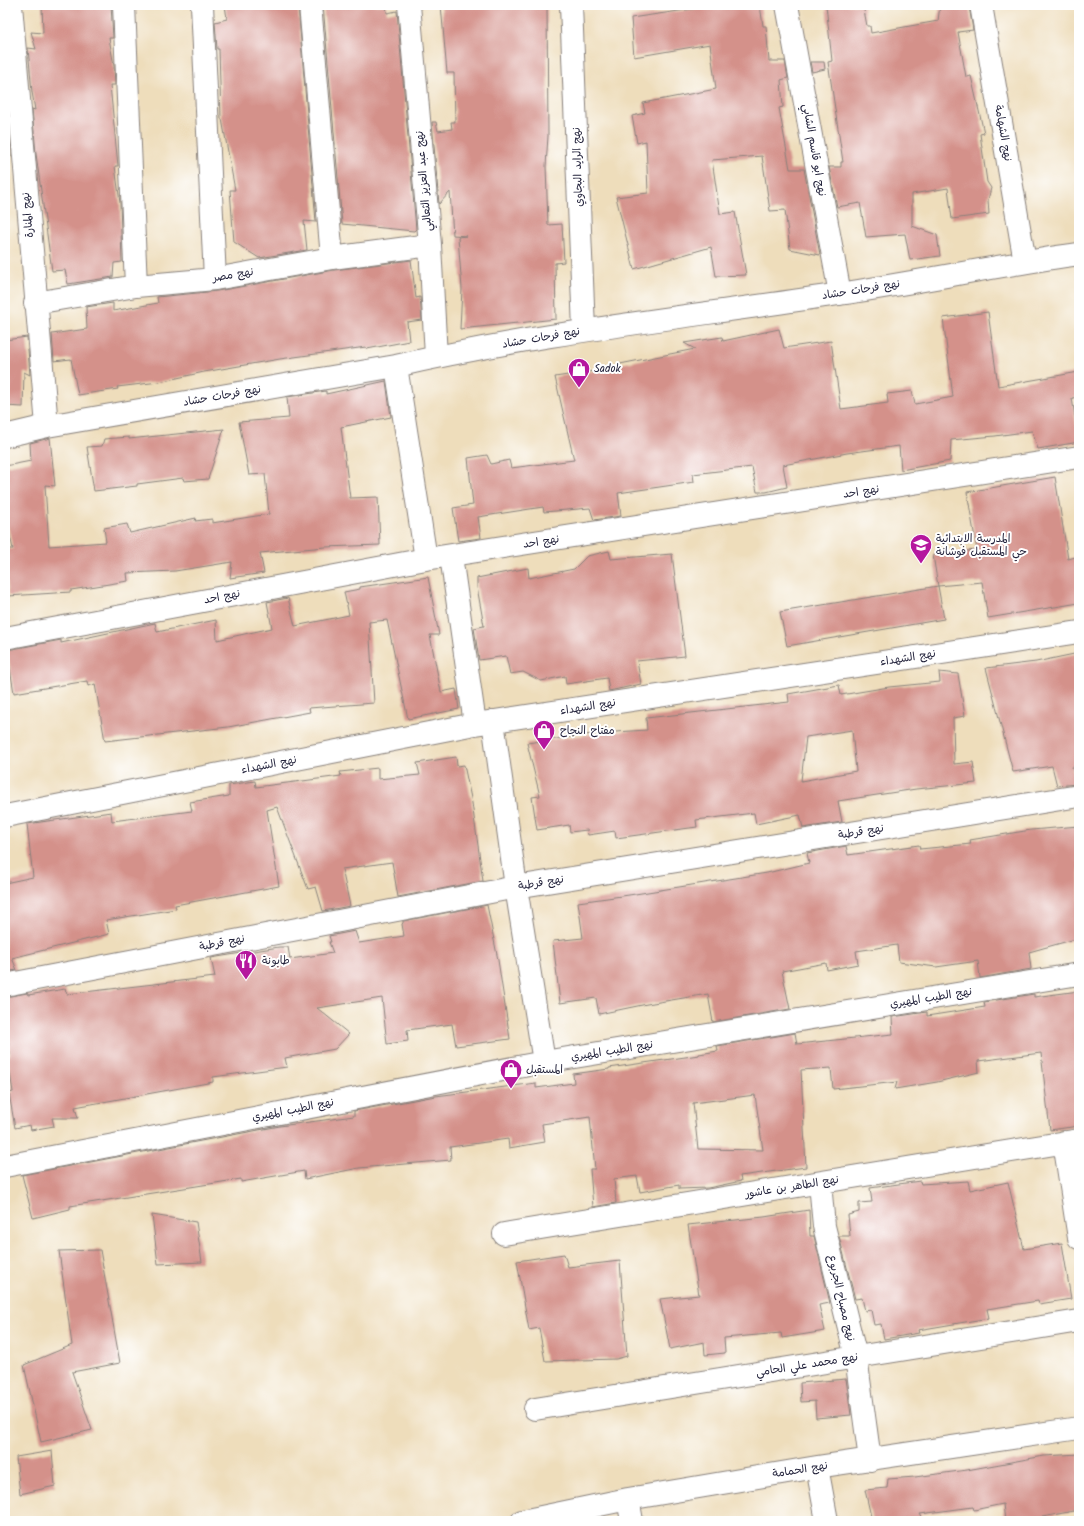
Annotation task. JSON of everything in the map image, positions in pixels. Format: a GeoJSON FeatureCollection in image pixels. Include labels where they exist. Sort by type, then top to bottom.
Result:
{"type":"FeatureCollection","features":[{"type":"Feature","properties":{"kind":"street","name":"نهج المنارة"},"geometry":{"type":"LineString","coordinates":[[11,5],[46,426]]}},
{"type":"Feature","properties":{"kind":"street"},"geometry":{"type":"LineString","coordinates":[[124,5],[136,286]]}},
{"type":"Feature","properties":{"kind":"street"},"geometry":{"type":"LineString","coordinates":[[202,5],[215,279]]}},
{"type":"Feature","properties":{"kind":"street"},"geometry":{"type":"LineString","coordinates":[[310,5],[332,258]]}},
{"type":"Feature","properties":{"kind":"street","name":"نهج عبد العزيز الثعالبي"},"geometry":{"type":"LineString","coordinates":[[409,5],[430,245],[436,356]]}},
{"type":"Feature","properties":{"kind":"street","name":"نهج الرايد البجاوي"},"geometry":{"type":"LineString","coordinates":[[571,5],[584,330]]}},
{"type":"Feature","properties":{"kind":"street","name":"نهج ابو قاسم الشابي"},"geometry":{"type":"LineString","coordinates":[[787,5],[840,294]]}},
{"type":"Feature","properties":{"kind":"street","name":"نهج الشهامة"},"geometry":{"type":"LineString","coordinates":[[981,5],[1025,262]]}},
{"type":"Feature","properties":{"kind":"street","name":"نهج مصر"},"geometry":{"type":"LineString","coordinates":[[35,303],[136,286],[215,279],[332,258],[430,245]]}},
{"type":"Feature","properties":{"kind":"street","name":"نهج فرحات حشاد"},"geometry":{"type":"LineString","coordinates":[[5,436],[46,426],[396,366],[436,356],[584,330],[840,294],[1079,254]]}},
{"type":"Feature","properties":{"kind":"street"},"geometry":{"type":"LineString","coordinates":[[396,366],[426,559]]}},
{"type":"Feature","properties":{"kind":"street","name":"نهج احد"},"geometry":{"type":"LineString","coordinates":[[5,638],[426,559],[1079,457]]}},
{"type":"Feature","properties":{"kind":"street"},"geometry":{"type":"LineString","coordinates":[[451,556],[516,887],[544,1062]]}},
{"type":"Feature","properties":{"kind":"street","name":"نهج الشهداء"},"geometry":{"type":"LineString","coordinates":[[5,816],[484,723],[1079,632]]}},
{"type":"Feature","properties":{"kind":"street","name":"نهج قرطبة"},"geometry":{"type":"LineString","coordinates":[[5,985],[516,887],[1079,796]]}},
{"type":"Feature","properties":{"kind":"street","name":"نهج الطيب المهيري"},"geometry":{"type":"LineString","coordinates":[[5,1166],[544,1062],[1079,974]]}},
{"type":"Feature","properties":{"kind":"street"},"geometry":{"type":"LineString","coordinates":[[1072,1141],[1079,1238]]}},
{"type":"Feature","properties":{"kind":"street","name":"نهج الطاهر بن عاشور"},"geometry":{"type":"LineString","coordinates":[[504,1234],[1072,1141]]}},
{"type":"Feature","properties":{"kind":"street","name":"نهج مصباح الجربوع"},"geometry":{"type":"LineString","coordinates":[[820,1183],[824,1226],[856,1357],[870,1460]]}},
{"type":"Feature","properties":{"kind":"street","name":"نهج محمد علي الحامي"},"geometry":{"type":"LineString","coordinates":[[535,1409],[1079,1321]]}},
{"type":"Feature","properties":{"kind":"street","name":"نهج الحمامة"},"geometry":{"type":"LineString","coordinates":[[522,1521],[628,1499],[817,1467],[1079,1428]]}},
{"type":"Feature","properties":{"kind":"street"},"geometry":{"type":"LineString","coordinates":[[817,1467],[827,1521]]}},
{"type":"Feature","properties":{"kind":"street"},"geometry":{"type":"LineString","coordinates":[[628,1499],[632,1521]]}},
{"type":"Feature","properties":{"kind":"building"},"geometry":{"type":"Polygon","coordinates":[[[42,5],[111,5],[113,38],[109,38],[114,66],[115,85],[110,85],[118,166],[115,166],[120,203],[122,262],[114,263],[113,277],[68,284],[65,270],[52,271],[36,154],[32,109],[35,110],[28,48],[36,49],[31,32],[43,33],[42,5]]]}},
{"type":"Feature","properties":{"kind":"building"},"geometry":{"type":"Polygon","coordinates":[[[225,5],[298,5],[316,222],[304,221],[307,250],[259,258],[234,242],[230,190],[235,190],[221,119],[219,49],[217,49],[215,22],[227,19],[225,5]]]}},
{"type":"Feature","properties":{"kind":"building"},"geometry":{"type":"Polygon","coordinates":[[[323,5],[386,5],[387,13],[397,11],[416,229],[414,231],[342,224],[323,5]]]}},
{"type":"Feature","properties":{"kind":"building"},"geometry":{"type":"Polygon","coordinates":[[[441,5],[547,5],[548,136],[546,166],[548,225],[562,224],[564,262],[555,263],[556,319],[460,329],[462,289],[458,237],[466,236],[453,235],[450,192],[439,204],[432,122],[436,122],[438,131],[452,129],[451,122],[455,122],[454,73],[447,73],[441,5]]]}},
{"type":"Feature","properties":{"kind":"building"},"geometry":{"type":"Polygon","coordinates":[[[720,5],[760,5],[763,26],[766,26],[769,61],[785,61],[788,78],[781,80],[783,107],[779,108],[790,169],[804,169],[820,255],[790,249],[785,210],[770,211],[762,156],[712,160],[720,214],[735,212],[746,275],[716,276],[711,247],[634,269],[616,197],[648,193],[646,141],[637,143],[632,116],[645,113],[643,103],[716,89],[710,44],[634,57],[631,18],[720,5]]]}},
{"type":"Feature","properties":{"kind":"building"},"geometry":{"type":"Polygon","coordinates":[[[826,5],[863,5],[867,26],[870,26],[871,33],[938,21],[940,5],[952,5],[953,9],[969,6],[973,30],[958,32],[966,77],[971,76],[984,133],[980,134],[987,182],[991,188],[988,200],[989,214],[952,219],[948,188],[912,194],[912,226],[937,235],[940,256],[910,260],[905,234],[866,237],[860,203],[837,207],[829,167],[841,167],[841,162],[843,162],[828,62],[832,61],[826,5]]]}},
{"type":"Feature","properties":{"kind":"building"},"geometry":{"type":"Polygon","coordinates":[[[810,62],[824,62],[825,69],[812,72],[810,62]]]}},
{"type":"Feature","properties":{"kind":"building"},"geometry":{"type":"Polygon","coordinates":[[[5,104],[7,104],[11,157],[5,158],[5,104]]]}},
{"type":"Feature","properties":{"kind":"building"},"geometry":{"type":"Polygon","coordinates":[[[411,260],[416,298],[420,297],[422,320],[407,322],[409,341],[367,349],[366,347],[280,359],[204,372],[159,382],[117,387],[118,389],[78,395],[71,359],[54,361],[52,334],[87,329],[86,307],[113,303],[113,311],[158,303],[157,297],[217,291],[334,270],[411,260]]]}},
{"type":"Feature","properties":{"kind":"building"},"geometry":{"type":"Polygon","coordinates":[[[988,312],[998,386],[1079,372],[1079,397],[1072,398],[1079,442],[1038,449],[1032,431],[951,440],[950,461],[901,470],[899,446],[847,453],[783,465],[787,487],[766,492],[757,492],[752,467],[693,474],[694,482],[618,493],[621,516],[594,520],[590,508],[544,512],[543,507],[478,517],[481,538],[458,541],[453,508],[473,505],[468,458],[487,455],[491,464],[509,460],[511,468],[574,460],[555,377],[620,367],[620,364],[695,349],[684,343],[722,337],[723,341],[779,329],[784,348],[831,341],[841,409],[888,403],[887,394],[912,391],[915,404],[953,397],[943,318],[988,312]]]}},
{"type":"Feature","properties":{"kind":"building"},"geometry":{"type":"Polygon","coordinates":[[[27,337],[30,375],[24,372],[23,407],[5,406],[5,340],[27,337]]]}},
{"type":"Feature","properties":{"kind":"building"},"geometry":{"type":"Polygon","coordinates":[[[386,381],[391,417],[341,427],[350,498],[378,497],[380,545],[325,547],[260,553],[264,573],[230,578],[232,562],[175,571],[127,573],[128,581],[71,590],[71,592],[8,596],[5,549],[13,549],[5,514],[5,466],[31,461],[30,443],[50,438],[55,486],[45,485],[49,546],[106,542],[104,528],[127,524],[130,533],[196,518],[195,521],[212,519],[212,523],[269,514],[265,474],[249,475],[239,422],[289,418],[287,397],[326,391],[326,394],[386,381]]]}},
{"type":"Feature","properties":{"kind":"building"},"geometry":{"type":"Polygon","coordinates":[[[224,429],[208,479],[184,481],[183,478],[137,484],[137,486],[94,491],[87,447],[102,446],[104,439],[129,437],[129,439],[224,429]]]}},
{"type":"Feature","properties":{"kind":"building"},"geometry":{"type":"Polygon","coordinates":[[[1055,477],[1068,559],[1079,556],[1079,603],[988,618],[982,582],[938,586],[933,555],[977,550],[967,492],[1055,477]]]}},
{"type":"Feature","properties":{"kind":"building"},"geometry":{"type":"Polygon","coordinates":[[[609,551],[611,559],[672,554],[685,656],[637,661],[641,684],[609,691],[607,678],[566,684],[565,676],[541,681],[523,672],[510,674],[506,656],[479,660],[474,628],[484,626],[477,587],[477,578],[528,568],[529,578],[574,569],[587,556],[609,551]]]}},
{"type":"Feature","properties":{"kind":"building"},"geometry":{"type":"Polygon","coordinates":[[[428,577],[439,635],[430,635],[441,692],[456,689],[459,709],[408,719],[387,620],[369,622],[374,703],[309,708],[310,712],[228,727],[105,741],[95,684],[88,686],[87,681],[14,693],[7,650],[61,640],[61,643],[155,623],[157,632],[216,620],[217,640],[272,628],[267,602],[288,598],[295,626],[349,615],[344,592],[360,589],[360,587],[428,577]]]}},
{"type":"Feature","properties":{"kind":"building"},"geometry":{"type":"Polygon","coordinates":[[[938,586],[944,619],[787,646],[780,612],[938,586]]]}},
{"type":"Feature","properties":{"kind":"building"},"geometry":{"type":"Polygon","coordinates":[[[1079,653],[1079,766],[1072,767],[1077,784],[1057,786],[1052,766],[1013,772],[986,668],[1036,662],[1079,653]]]}},
{"type":"Feature","properties":{"kind":"building"},"geometry":{"type":"Polygon","coordinates":[[[939,672],[958,674],[965,716],[953,718],[954,764],[973,762],[976,783],[916,789],[838,801],[842,822],[803,828],[800,815],[756,824],[754,813],[696,820],[697,827],[616,838],[615,831],[588,835],[587,830],[570,832],[569,825],[537,830],[532,797],[540,796],[527,743],[600,733],[647,730],[646,718],[789,702],[788,694],[839,685],[841,695],[889,687],[940,682],[939,672]],[[852,730],[806,737],[801,781],[856,771],[852,730]]]}},
{"type":"Feature","properties":{"kind":"building"},"geometry":{"type":"Polygon","coordinates":[[[456,757],[457,766],[464,765],[472,803],[483,881],[398,897],[392,862],[342,869],[350,906],[323,911],[316,887],[308,889],[277,807],[267,810],[279,886],[175,905],[176,909],[106,920],[109,934],[12,958],[17,970],[5,972],[5,883],[33,877],[27,824],[111,812],[112,821],[192,811],[190,802],[229,796],[229,785],[255,781],[256,787],[341,776],[340,772],[378,768],[378,779],[420,775],[417,763],[456,757]]]}},
{"type":"Feature","properties":{"kind":"building"},"geometry":{"type":"Polygon","coordinates":[[[1079,826],[1079,938],[1029,952],[1031,969],[980,978],[978,961],[936,967],[899,962],[897,945],[856,951],[858,964],[827,970],[826,963],[782,971],[790,1009],[713,1022],[708,994],[599,1014],[596,998],[560,1003],[553,941],[583,938],[578,902],[767,873],[809,863],[807,853],[846,846],[848,855],[919,845],[920,849],[971,844],[970,840],[1031,830],[1079,826]]]}},
{"type":"Feature","properties":{"kind":"building"},"geometry":{"type":"Polygon","coordinates":[[[487,905],[498,960],[510,1039],[456,1046],[452,1024],[407,1030],[408,1041],[387,1044],[382,998],[317,1008],[349,1034],[335,1049],[285,1058],[287,1067],[213,1077],[213,1082],[75,1107],[78,1118],[52,1118],[54,1126],[31,1130],[30,1125],[15,1128],[9,1093],[13,1092],[7,1055],[10,1055],[5,1014],[5,997],[65,989],[67,994],[215,977],[211,958],[279,947],[288,947],[290,959],[333,953],[329,942],[331,942],[329,936],[355,931],[359,943],[404,936],[403,921],[487,905]]]}},
{"type":"Feature","properties":{"kind":"building"},"geometry":{"type":"Polygon","coordinates":[[[1079,991],[1079,1126],[1050,1130],[1041,1053],[978,1061],[979,1072],[937,1082],[895,1089],[897,1082],[833,1089],[831,1068],[801,1070],[806,1167],[740,1176],[741,1181],[708,1188],[679,1189],[679,1185],[640,1192],[637,1176],[614,1179],[616,1203],[593,1207],[590,1169],[595,1169],[590,1117],[542,1124],[545,1142],[509,1148],[508,1139],[450,1147],[451,1160],[359,1168],[305,1179],[304,1171],[241,1182],[241,1179],[70,1206],[70,1209],[33,1218],[22,1175],[280,1126],[354,1116],[354,1111],[436,1096],[536,1083],[536,1088],[574,1083],[573,1074],[699,1055],[718,1051],[717,1046],[795,1033],[797,1044],[893,1034],[892,1017],[927,1012],[927,1016],[985,1007],[984,1002],[1034,994],[1034,997],[1079,991]],[[755,1095],[693,1103],[698,1149],[763,1150],[755,1095]]]}},
{"type":"Feature","properties":{"kind":"building"},"geometry":{"type":"Polygon","coordinates":[[[920,1181],[921,1184],[968,1181],[970,1190],[1008,1182],[1024,1249],[1062,1243],[1071,1299],[1039,1304],[1038,1301],[987,1309],[989,1318],[918,1330],[919,1333],[884,1339],[881,1324],[874,1325],[871,1310],[865,1311],[862,1298],[855,1299],[839,1236],[850,1236],[848,1215],[859,1212],[859,1203],[872,1202],[870,1188],[920,1181]]]}},
{"type":"Feature","properties":{"kind":"building"},"geometry":{"type":"Polygon","coordinates":[[[809,1210],[810,1236],[814,1236],[830,1303],[819,1305],[825,1331],[782,1338],[781,1333],[724,1338],[725,1353],[705,1355],[704,1342],[670,1349],[660,1299],[699,1295],[688,1225],[764,1217],[809,1210]]]}},
{"type":"Feature","properties":{"kind":"building"},"geometry":{"type":"Polygon","coordinates":[[[152,1215],[196,1222],[202,1262],[158,1264],[152,1215]]]}},
{"type":"Feature","properties":{"kind":"building"},"geometry":{"type":"Polygon","coordinates":[[[100,1250],[120,1363],[72,1372],[92,1430],[41,1442],[24,1365],[72,1345],[59,1251],[100,1250]]]}},
{"type":"Feature","properties":{"kind":"building"},"geometry":{"type":"Polygon","coordinates":[[[564,1254],[568,1267],[620,1261],[627,1356],[616,1359],[545,1361],[539,1328],[529,1330],[517,1261],[564,1254]]]}},
{"type":"Feature","properties":{"kind":"building"},"geometry":{"type":"Polygon","coordinates":[[[846,1379],[851,1415],[816,1418],[815,1401],[801,1402],[800,1383],[846,1379]]]}},
{"type":"Feature","properties":{"kind":"building"},"geometry":{"type":"Polygon","coordinates":[[[52,1451],[55,1486],[20,1494],[16,1457],[52,1451]]]}},
{"type":"Feature","properties":{"kind":"building"},"geometry":{"type":"Polygon","coordinates":[[[1079,1454],[1079,1510],[1032,1519],[1032,1521],[1005,1521],[1003,1504],[974,1510],[973,1507],[920,1514],[924,1521],[872,1521],[865,1490],[887,1488],[888,1479],[967,1470],[1044,1456],[1079,1454]]]}},
{"type":"Feature","properties":{"kind":"place","name":"Sadok"},"geometry":{"type":"Point","coordinates":[579,388]}},
{"type":"Feature","properties":{"kind":"place","name":"المدرسة الابتدائية حي المستقبل فوشانة"},"geometry":{"type":"Point","coordinates":[921,564]}},
{"type":"Feature","properties":{"kind":"place","name":"مفتاح النجاح"},"geometry":{"type":"Point","coordinates":[544,750]}},
{"type":"Feature","properties":{"kind":"place","name":"طابونة"},"geometry":{"type":"Point","coordinates":[246,980]}},
{"type":"Feature","properties":{"kind":"place","name":"المستقبل"},"geometry":{"type":"Point","coordinates":[511,1090]}}]}
